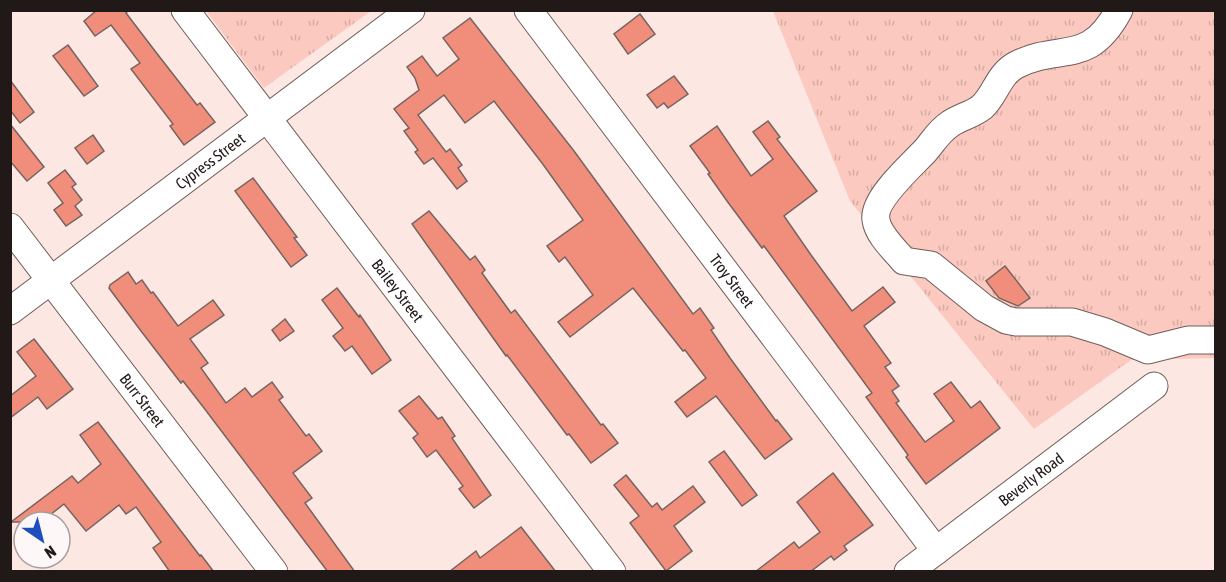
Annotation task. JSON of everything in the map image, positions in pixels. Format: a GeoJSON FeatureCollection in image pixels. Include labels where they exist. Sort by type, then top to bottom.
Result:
{"type":"FeatureCollection","features":[{"type":"Feature","properties":{"kind":"street","name":"Bailey Street"},"geometry":{"type":"LineString","coordinates":[[184,10],[612,572]]}},
{"type":"Feature","properties":{"kind":"street","name":"Cypress Street"},"geometry":{"type":"LineString","coordinates":[[10,311],[411,10]]}},
{"type":"Feature","properties":{"kind":"street","name":"Troy Street"},"geometry":{"type":"LineString","coordinates":[[528,10],[936,550]]}},
{"type":"Feature","properties":{"kind":"street"},"geometry":{"type":"LineString","coordinates":[[1119,10],[1108,30],[1100,38],[1083,48],[1027,60],[1003,74],[983,106],[949,124],[906,171],[884,197],[876,211],[876,220],[884,236],[904,261],[931,265],[984,308],[1006,320],[1072,322],[1105,332],[1148,350],[1188,340],[1215,340]]}},
{"type":"Feature","properties":{"kind":"street","name":"Burr Street"},"geometry":{"type":"LineString","coordinates":[[10,227],[274,572]]}},
{"type":"Feature","properties":{"kind":"street","name":"Beverly Road"},"geometry":{"type":"LineString","coordinates":[[908,572],[1154,386]]}},
{"type":"Feature","properties":{"kind":"green space"},"geometry":{"type":"Polygon","coordinates":[[[206,11],[371,11],[264,88],[206,11]]]}},
{"type":"Feature","properties":{"kind":"green space"},"geometry":{"type":"Polygon","coordinates":[[[773,11],[1215,11],[1215,358],[1131,360],[1034,429],[850,201],[773,11]]]}},
{"type":"Feature","properties":{"kind":"building"},"geometry":{"type":"Polygon","coordinates":[[[97,10],[129,10],[126,13],[155,51],[197,105],[200,103],[215,122],[184,145],[170,126],[173,124],[131,69],[140,63],[111,25],[95,36],[84,21],[97,10]]]}},
{"type":"Feature","properties":{"kind":"building"},"geometry":{"type":"Polygon","coordinates":[[[640,14],[655,34],[628,54],[614,34],[640,14]]]}},
{"type":"Feature","properties":{"kind":"building"},"geometry":{"type":"Polygon","coordinates":[[[470,18],[574,151],[693,314],[700,308],[714,328],[711,330],[730,358],[792,439],[765,459],[716,396],[687,417],[675,402],[706,378],[633,288],[570,337],[558,322],[593,295],[565,257],[559,262],[547,246],[583,220],[494,101],[465,123],[444,95],[418,115],[446,152],[450,149],[462,165],[458,168],[467,181],[457,189],[433,158],[424,164],[415,152],[418,150],[404,131],[409,128],[394,109],[419,90],[415,78],[407,67],[422,56],[437,76],[459,59],[443,38],[470,18]]]}},
{"type":"Feature","properties":{"kind":"building"},"geometry":{"type":"Polygon","coordinates":[[[68,45],[98,86],[84,96],[53,56],[68,45]]]}},
{"type":"Feature","properties":{"kind":"building"},"geometry":{"type":"Polygon","coordinates":[[[674,76],[688,94],[668,108],[664,103],[657,108],[647,95],[674,76]]]}},
{"type":"Feature","properties":{"kind":"building"},"geometry":{"type":"Polygon","coordinates":[[[10,80],[34,112],[20,123],[10,110],[10,80]]]}},
{"type":"Feature","properties":{"kind":"building"},"geometry":{"type":"Polygon","coordinates":[[[768,121],[780,137],[777,139],[817,191],[784,216],[811,255],[852,311],[883,287],[895,302],[864,326],[891,363],[885,367],[899,386],[892,391],[899,401],[896,403],[925,442],[954,421],[934,394],[951,382],[971,408],[980,401],[1000,428],[926,484],[866,397],[872,393],[764,246],[762,248],[727,201],[690,146],[717,126],[751,176],[773,159],[753,132],[768,121]]]}},
{"type":"Feature","properties":{"kind":"building"},"geometry":{"type":"Polygon","coordinates":[[[10,124],[44,167],[27,181],[10,161],[10,124]]]}},
{"type":"Feature","properties":{"kind":"building"},"geometry":{"type":"Polygon","coordinates":[[[93,135],[104,151],[87,164],[75,148],[93,135]]]}},
{"type":"Feature","properties":{"kind":"building"},"geometry":{"type":"Polygon","coordinates":[[[65,170],[76,184],[72,187],[82,200],[75,206],[82,215],[66,226],[54,210],[63,203],[48,183],[65,170]]]}},
{"type":"Feature","properties":{"kind":"building"},"geometry":{"type":"Polygon","coordinates":[[[253,178],[297,237],[294,238],[307,255],[291,267],[235,191],[253,178]]]}},
{"type":"Feature","properties":{"kind":"building"},"geometry":{"type":"Polygon","coordinates":[[[429,211],[470,260],[475,256],[485,270],[482,273],[511,313],[515,310],[601,425],[603,424],[618,443],[591,463],[506,356],[412,224],[429,211]]]}},
{"type":"Feature","properties":{"kind":"building"},"geometry":{"type":"Polygon","coordinates":[[[1005,266],[1030,298],[1018,306],[999,298],[986,281],[1005,266]]]}},
{"type":"Feature","properties":{"kind":"building"},"geometry":{"type":"Polygon","coordinates":[[[128,272],[136,284],[142,280],[178,326],[213,300],[224,315],[190,339],[208,363],[201,368],[226,403],[245,388],[252,397],[272,382],[283,397],[279,400],[306,436],[309,434],[322,451],[293,473],[312,498],[305,503],[355,572],[328,572],[204,408],[183,381],[181,383],[141,331],[109,288],[128,272]]]}},
{"type":"Feature","properties":{"kind":"building"},"geometry":{"type":"Polygon","coordinates":[[[337,288],[359,317],[360,315],[391,360],[372,374],[352,346],[345,351],[333,336],[343,328],[322,300],[337,288]]]}},
{"type":"Feature","properties":{"kind":"building"},"geometry":{"type":"Polygon","coordinates":[[[285,319],[294,331],[280,341],[272,330],[285,319]]]}},
{"type":"Feature","properties":{"kind":"building"},"geometry":{"type":"Polygon","coordinates":[[[34,339],[73,389],[47,409],[38,397],[10,418],[10,396],[36,376],[17,352],[34,339]]]}},
{"type":"Feature","properties":{"kind":"building"},"geometry":{"type":"Polygon","coordinates":[[[419,396],[438,419],[442,417],[455,436],[452,438],[491,495],[474,508],[459,489],[463,486],[436,450],[427,457],[413,438],[418,434],[399,411],[419,396]]]}},
{"type":"Feature","properties":{"kind":"building"},"geometry":{"type":"Polygon","coordinates":[[[98,422],[214,572],[170,572],[153,548],[161,542],[136,507],[126,514],[119,505],[86,531],[72,514],[72,510],[69,510],[64,504],[56,510],[27,510],[72,476],[78,483],[101,464],[80,435],[98,422]]]}},
{"type":"Feature","properties":{"kind":"building"},"geometry":{"type":"Polygon","coordinates":[[[724,451],[757,495],[742,506],[709,462],[724,451]]]}},
{"type":"Feature","properties":{"kind":"building"},"geometry":{"type":"Polygon","coordinates":[[[833,473],[873,525],[844,546],[847,550],[834,560],[831,556],[810,572],[755,572],[794,542],[799,548],[820,532],[797,502],[833,473]]]}},
{"type":"Feature","properties":{"kind":"building"},"geometry":{"type":"Polygon","coordinates":[[[626,475],[652,507],[657,503],[662,510],[693,486],[705,502],[674,526],[692,551],[666,571],[630,523],[639,516],[614,485],[626,475]]]}},
{"type":"Feature","properties":{"kind":"building"},"geometry":{"type":"Polygon","coordinates":[[[521,527],[556,572],[449,572],[476,551],[480,558],[521,527]]]}}]}
